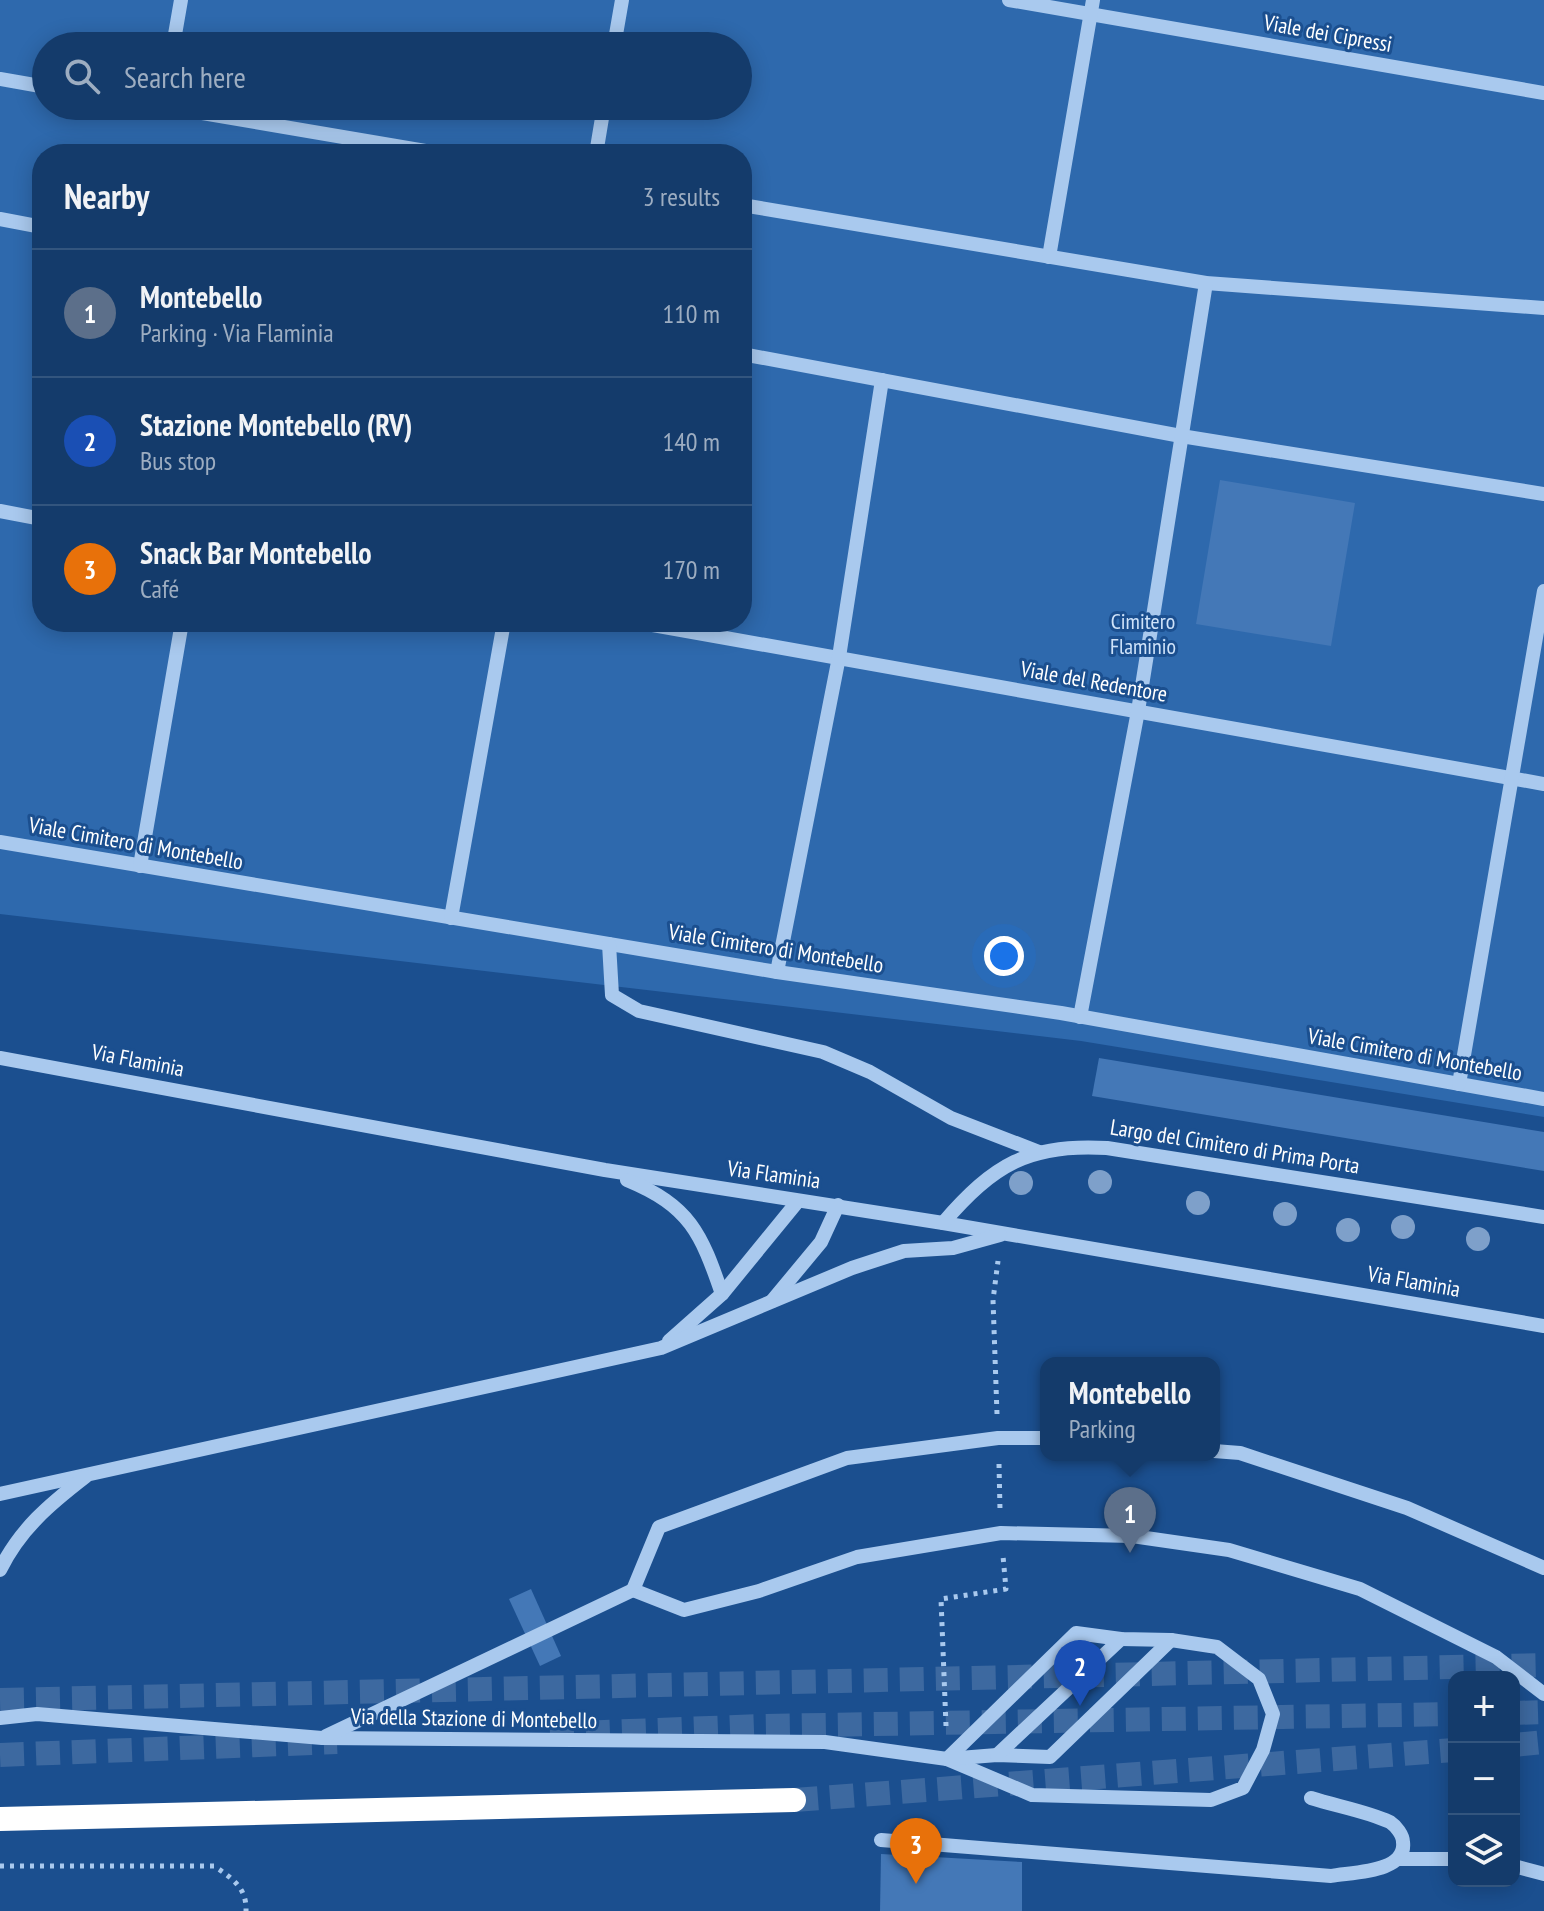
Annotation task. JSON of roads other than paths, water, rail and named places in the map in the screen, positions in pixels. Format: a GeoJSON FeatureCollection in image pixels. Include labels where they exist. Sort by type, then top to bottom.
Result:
{"type":"FeatureCollection","features":[{"type":"Feature","properties":{"kind":"highway"},"geometry":{"type":"LineString","coordinates":[[0,1819],[794,1800]]}},
{"type":"Feature","properties":{"kind":"street"},"geometry":{"type":"LineString","coordinates":[[175,32],[181,0]]}},
{"type":"Feature","properties":{"kind":"street"},"geometry":{"type":"LineString","coordinates":[[616,32],[622,0]]}},
{"type":"Feature","properties":{"kind":"street","name":"Viale dei Cipressi"},"geometry":{"type":"LineString","coordinates":[[1009,0],[1092,7],[1544,93]]}},
{"type":"Feature","properties":{"kind":"street"},"geometry":{"type":"LineString","coordinates":[[1049,257],[1092,7]]}},
{"type":"Feature","properties":{"kind":"street"},"geometry":{"type":"LineString","coordinates":[[0,79],[32,85]]}},
{"type":"Feature","properties":{"kind":"street"},"geometry":{"type":"LineString","coordinates":[[244,120],[384,144]]}},
{"type":"Feature","properties":{"kind":"street"},"geometry":{"type":"LineString","coordinates":[[598,144],[602,120]]}},
{"type":"Feature","properties":{"kind":"street"},"geometry":{"type":"LineString","coordinates":[[752,207],[1206,283],[1543,303]]}},
{"type":"Feature","properties":{"kind":"street"},"geometry":{"type":"LineString","coordinates":[[0,219],[32,225]]}},
{"type":"Feature","properties":{"kind":"street"},"geometry":{"type":"LineString","coordinates":[[1080,1017],[1138,711],[1206,283]]}},
{"type":"Feature","properties":{"kind":"street"},"geometry":{"type":"LineString","coordinates":[[752,356],[1181,436],[1544,494]]}},
{"type":"Feature","properties":{"kind":"street"},"geometry":{"type":"LineString","coordinates":[[777,972],[839,657],[882,380]]}},
{"type":"Feature","properties":{"kind":"street"},"geometry":{"type":"LineString","coordinates":[[0,511],[32,517]]}},
{"type":"Feature","properties":{"kind":"street"},"geometry":{"type":"LineString","coordinates":[[1459,1084],[1544,591]]}},
{"type":"Feature","properties":{"kind":"street"},"geometry":{"type":"LineString","coordinates":[[140,866],[180,632]]}},
{"type":"Feature","properties":{"kind":"street"},"geometry":{"type":"LineString","coordinates":[[451,918],[502,632]]}},
{"type":"Feature","properties":{"kind":"street","name":"Viale del Redentore"},"geometry":{"type":"LineString","coordinates":[[694,632],[1544,784]]}},
{"type":"Feature","properties":{"kind":"street","name":"Viale Cimitero di Montebello"},"geometry":{"type":"LineString","coordinates":[[0,842],[777,972],[1080,1017],[1544,1099]]}},
{"type":"Feature","properties":{"kind":"street"},"geometry":{"type":"LineString","coordinates":[[609,944],[612,995],[639,1011],[823,1052],[870,1072],[951,1118],[1039,1152]]}},
{"type":"Feature","properties":{"kind":"street","name":"Via Flaminia"},"geometry":{"type":"LineString","coordinates":[[0,1058],[605,1170],[838,1205],[1544,1326]]}},
{"type":"Feature","properties":{"kind":"street","name":"Largo del Cimitero di Prima Porta"},"geometry":{"type":"LineString","coordinates":[[943,1223],[970,1192],[1001,1168],[1039,1152],[1071,1145],[1107,1148],[1544,1217]]}},
{"type":"Feature","properties":{"kind":"street"},"geometry":{"type":"LineString","coordinates":[[605,1170],[666,1199],[689,1219],[708,1253],[722,1294]]}},
{"type":"Feature","properties":{"kind":"street"},"geometry":{"type":"LineString","coordinates":[[661,1348],[722,1294],[798,1201]]}},
{"type":"Feature","properties":{"kind":"street"},"geometry":{"type":"LineString","coordinates":[[769,1304],[821,1242],[838,1205]]}},
{"type":"Feature","properties":{"kind":"street"},"geometry":{"type":"LineString","coordinates":[[0,1494],[661,1348],[852,1268],[904,1251],[953,1248],[1004,1234]]}},
{"type":"Feature","properties":{"kind":"street"},"geometry":{"type":"LineString","coordinates":[[322,1738],[633,1590],[659,1527],[847,1458],[998,1438],[1040,1438]]}},
{"type":"Feature","properties":{"kind":"street"},"geometry":{"type":"LineString","coordinates":[[1220,1451],[1240,1453],[1407,1508],[1544,1568]]}},
{"type":"Feature","properties":{"kind":"street"},"geometry":{"type":"LineString","coordinates":[[0,1570],[26,1527],[90,1473]]}},
{"type":"Feature","properties":{"kind":"street"},"geometry":{"type":"LineString","coordinates":[[633,1590],[684,1610],[759,1591],[857,1557],[1001,1533],[1132,1536],[1229,1550],[1360,1589],[1496,1657],[1544,1694]]}},
{"type":"Feature","properties":{"kind":"street"},"geometry":{"type":"LineString","coordinates":[[1076,1633],[1121,1639],[1171,1640],[1217,1647],[1259,1679],[1273,1714],[1263,1750],[1243,1788],[1211,1800],[1032,1795],[947,1759],[1076,1633]]}},
{"type":"Feature","properties":{"kind":"street"},"geometry":{"type":"LineString","coordinates":[[997,1755],[1121,1639]]}},
{"type":"Feature","properties":{"kind":"street"},"geometry":{"type":"LineString","coordinates":[[947,1759],[997,1755],[1050,1757],[1171,1640]]}},
{"type":"Feature","properties":{"kind":"street","name":"Via della Stazione di Montebello"},"geometry":{"type":"LineString","coordinates":[[0,1718],[37,1714],[322,1738],[825,1742],[947,1759]]}},
{"type":"Feature","properties":{"kind":"street"},"geometry":{"type":"LineString","coordinates":[[1311,1798],[1393,1823],[1403,1838],[1399,1859]]}},
{"type":"Feature","properties":{"kind":"street"},"geometry":{"type":"LineString","coordinates":[[881,1840],[1331,1876],[1387,1867],[1399,1859],[1448,1859]]}},
{"type":"Feature","properties":{"kind":"street"},"geometry":{"type":"LineString","coordinates":[[1520,1868],[1544,1874]]}},
{"type":"Feature","properties":{"kind":"tunnel"},"geometry":{"type":"LineString","coordinates":[[0,1700],[1544,1665]]}},
{"type":"Feature","properties":{"kind":"tunnel"},"geometry":{"type":"LineString","coordinates":[[1520,1713],[1544,1712]]}},
{"type":"Feature","properties":{"kind":"tunnel"},"geometry":{"type":"LineString","coordinates":[[550,1734],[762,1726],[1448,1714]]}},
{"type":"Feature","properties":{"kind":"tunnel"},"geometry":{"type":"LineString","coordinates":[[0,1755],[337,1742]]}},
{"type":"Feature","properties":{"kind":"tunnel"},"geometry":{"type":"LineString","coordinates":[[1520,1744],[1544,1742]]}},
{"type":"Feature","properties":{"kind":"tunnel"},"geometry":{"type":"LineString","coordinates":[[794,1800],[1448,1750]]}},
{"type":"Feature","properties":{"kind":"place","name":"Montebello"},"geometry":{"type":"Point","coordinates":[1130,1553]}},
{"type":"Feature","properties":{"kind":"place","name":"Stazione Montebello (RV)"},"geometry":{"type":"Point","coordinates":[1080,1706]}},
{"type":"Feature","properties":{"kind":"place","name":"Snack Bar Montebello"},"geometry":{"type":"Point","coordinates":[916,1884]}},
{"type":"Feature","properties":{"kind":"park label","name":"Cimitero Flaminio"},"geometry":{"type":"Point","coordinates":[1143,634]}}]}
